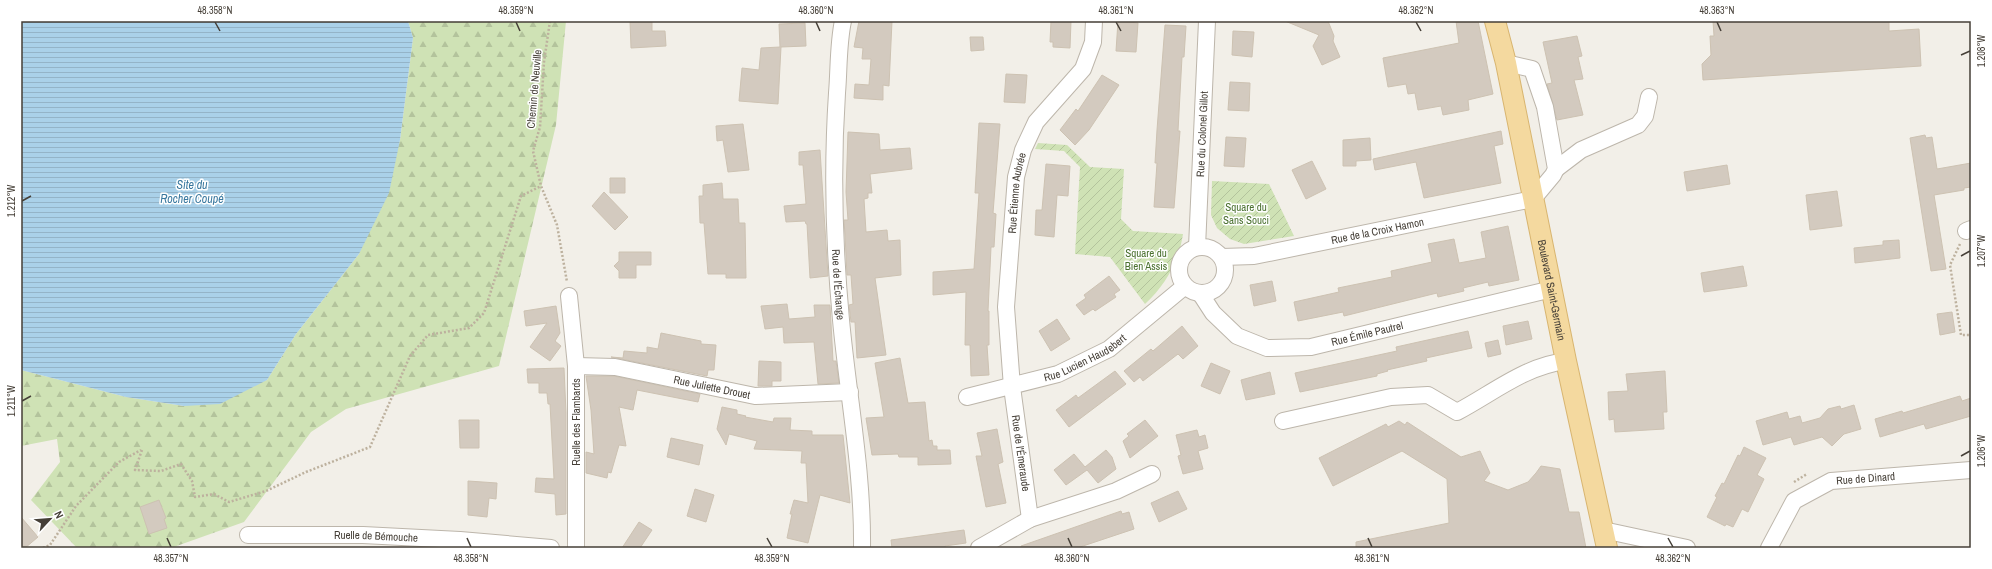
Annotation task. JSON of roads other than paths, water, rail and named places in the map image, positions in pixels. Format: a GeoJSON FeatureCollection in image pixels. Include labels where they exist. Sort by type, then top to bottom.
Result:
{"type":"FeatureCollection","features":[{"type":"Feature","properties":{"kind":"main road","name":"Boulevard Saint-Germain"},"geometry":{"type":"LineString","coordinates":[[1498,25],[1566,361],[1605,539]]}},
{"type":"Feature","properties":{"kind":"street","name":"Rue de l'Échange"},"geometry":{"type":"LineString","coordinates":[[843,21],[836,108],[834,165],[841,319],[859,465],[862,513],[862,548]]}},
{"type":"Feature","properties":{"kind":"street","name":"Rue Étienne Aubrée"},"geometry":{"type":"LineString","coordinates":[[1012,387],[1006,307],[1016,178],[1023,150],[1036,122],[1082,69],[1093,42],[1094,21]]}},
{"type":"Feature","properties":{"kind":"street","name":"Rue du Colonel Gillot"},"geometry":{"type":"LineString","coordinates":[[1197,247],[1207,21]]}},
{"type":"Feature","properties":{"kind":"street"},"geometry":{"type":"LineString","coordinates":[[1506,63],[1532,69],[1544,107],[1556,169]]}},
{"type":"Feature","properties":{"kind":"street"},"geometry":{"type":"LineString","coordinates":[[1533,199],[1553,175],[1556,169],[1581,150],[1638,125],[1645,116],[1649,97]]}},
{"type":"Feature","properties":{"kind":"street","name":"Rue de la Croix Hamon"},"geometry":{"type":"LineString","coordinates":[[1222,257],[1254,256],[1533,199]]}},
{"type":"Feature","properties":{"kind":"street"},"geometry":{"type":"LineString","coordinates":[[1197,247],[1208,247],[1222,257],[1226,266],[1222,282],[1217,288],[1208,293],[1191,291],[1180,279],[1180,263],[1183,256],[1190,250],[1197,247]]}},
{"type":"Feature","properties":{"kind":"street","name":"Rue Lucien Haudebert"},"geometry":{"type":"LineString","coordinates":[[967,397],[1012,387],[1058,374],[1109,349],[1185,286]]}},
{"type":"Feature","properties":{"kind":"street","name":"Rue Émile Pautrel"},"geometry":{"type":"LineString","coordinates":[[1200,293],[1213,313],[1237,336],[1267,348],[1311,347],[1552,289]]}},
{"type":"Feature","properties":{"kind":"street","name":"Ruelle des Flambards"},"geometry":{"type":"LineString","coordinates":[[569,296],[576,366],[576,548]]}},
{"type":"Feature","properties":{"kind":"street"},"geometry":{"type":"LineString","coordinates":[[1283,421],[1391,397],[1428,395],[1457,412],[1501,385],[1549,363],[1566,361]]}},
{"type":"Feature","properties":{"kind":"street","name":"Rue Juliette Drouet"},"geometry":{"type":"LineString","coordinates":[[576,366],[615,367],[755,396],[850,392]]}},
{"type":"Feature","properties":{"kind":"street","name":"Rue de l'Émeraude"},"geometry":{"type":"LineString","coordinates":[[1012,387],[1030,519]]}},
{"type":"Feature","properties":{"kind":"street","name":"Rue de Dinard"},"geometry":{"type":"LineString","coordinates":[[1769,548],[1794,500],[1831,481],[1971,470]]}},
{"type":"Feature","properties":{"kind":"street"},"geometry":{"type":"LineString","coordinates":[[979,548],[1030,519],[1116,491],[1152,474]]}},
{"type":"Feature","properties":{"kind":"street","name":"Ruelle de Bémouche"},"geometry":{"type":"LineString","coordinates":[[248,535],[364,535],[460,540],[551,548]]}},
{"type":"Feature","properties":{"kind":"street"},"geometry":{"type":"LineString","coordinates":[[1605,539],[1684,548]]}},
{"type":"Feature","properties":{"kind":"water","name":"Site du Rocher Coupé"},"geometry":{"type":"Polygon","coordinates":[[[21,21],[408,21],[413,38],[400,140],[389,193],[359,254],[296,334],[267,380],[220,404],[184,406],[126,397],[21,370],[21,21]]]}},
{"type":"Feature","properties":{"kind":"park label","name":"Square du Sans Souci"},"geometry":{"type":"Point","coordinates":[1246,213]}},
{"type":"Feature","properties":{"kind":"park label","name":"Square du Bien Assis"},"geometry":{"type":"Point","coordinates":[1146,259]}}]}
